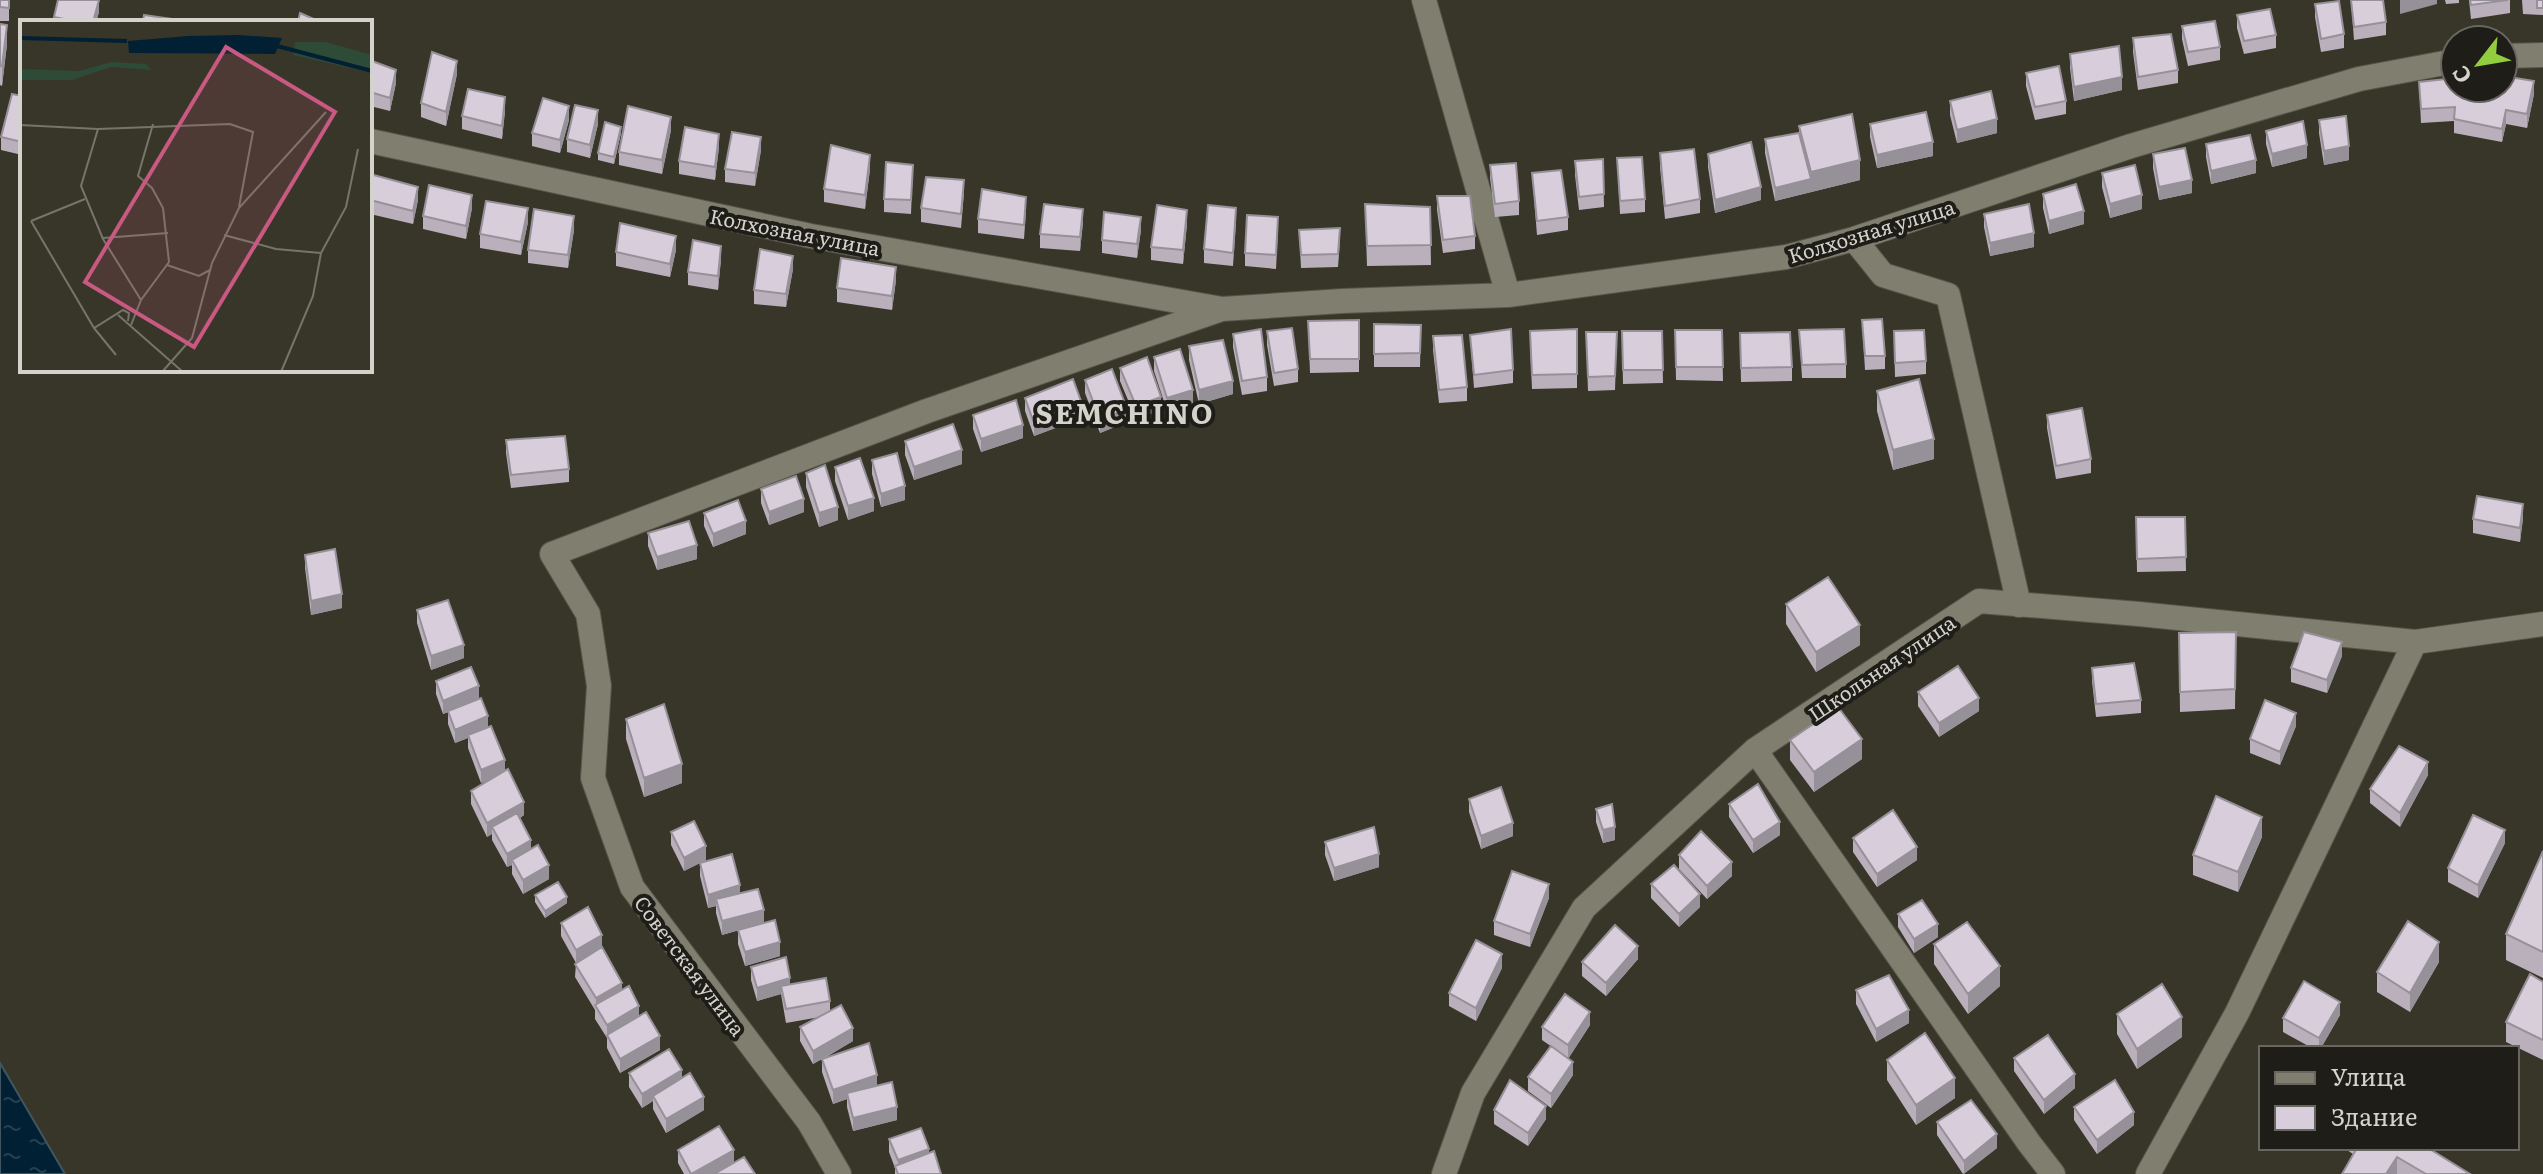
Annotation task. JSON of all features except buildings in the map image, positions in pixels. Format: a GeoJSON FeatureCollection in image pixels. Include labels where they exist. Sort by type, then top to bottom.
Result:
{"type":"FeatureCollection","features":[{"type":"Feature","properties":{"kind":"street"},"geometry":{"type":"LineString","coordinates":[[1424,0],[1508,295]]}},
{"type":"Feature","properties":{"kind":"street"},"geometry":{"type":"LineString","coordinates":[[2519,56],[2543,55]]}},
{"type":"Feature","properties":{"kind":"street","name":"Колхозная улица"},"geometry":{"type":"LineString","coordinates":[[372,141],[811,236],[1222,309],[1508,295],[1786,257],[1854,239],[2131,146],[2359,79],[2439,64]]}},
{"type":"Feature","properties":{"kind":"street"},"geometry":{"type":"LineString","coordinates":[[1854,239],[1883,275],[1948,295],[2019,605]]}},
{"type":"Feature","properties":{"kind":"street","name":"Колхозная улица"},"geometry":{"type":"LineString","coordinates":[[552,554],[927,411],[1222,309]]}},
{"type":"Feature","properties":{"kind":"street","name":"Советская улица"},"geometry":{"type":"LineString","coordinates":[[552,554],[588,614],[599,686],[593,778],[632,887],[809,1122],[839,1174]]}},
{"type":"Feature","properties":{"kind":"street","name":"Школьная улица"},"geometry":{"type":"LineString","coordinates":[[1444,1174],[1473,1093],[1584,908],[1755,750],[1979,601],[2415,642],[2543,624]]}},
{"type":"Feature","properties":{"kind":"street"},"geometry":{"type":"LineString","coordinates":[[2148,1174],[2237,1013],[2415,642]]}},
{"type":"Feature","properties":{"kind":"street"},"geometry":{"type":"LineString","coordinates":[[1755,750],[2019,1130],[2053,1174]]}},
{"type":"Feature","properties":{"kind":"water"},"geometry":{"type":"Polygon","coordinates":[[[0,1063],[65,1174],[0,1174],[0,1063]]]}},
{"type":"Feature","properties":{"kind":"district","name":"SEMCHINO"},"geometry":{"type":"Point","coordinates":[1125,412]}}]}
